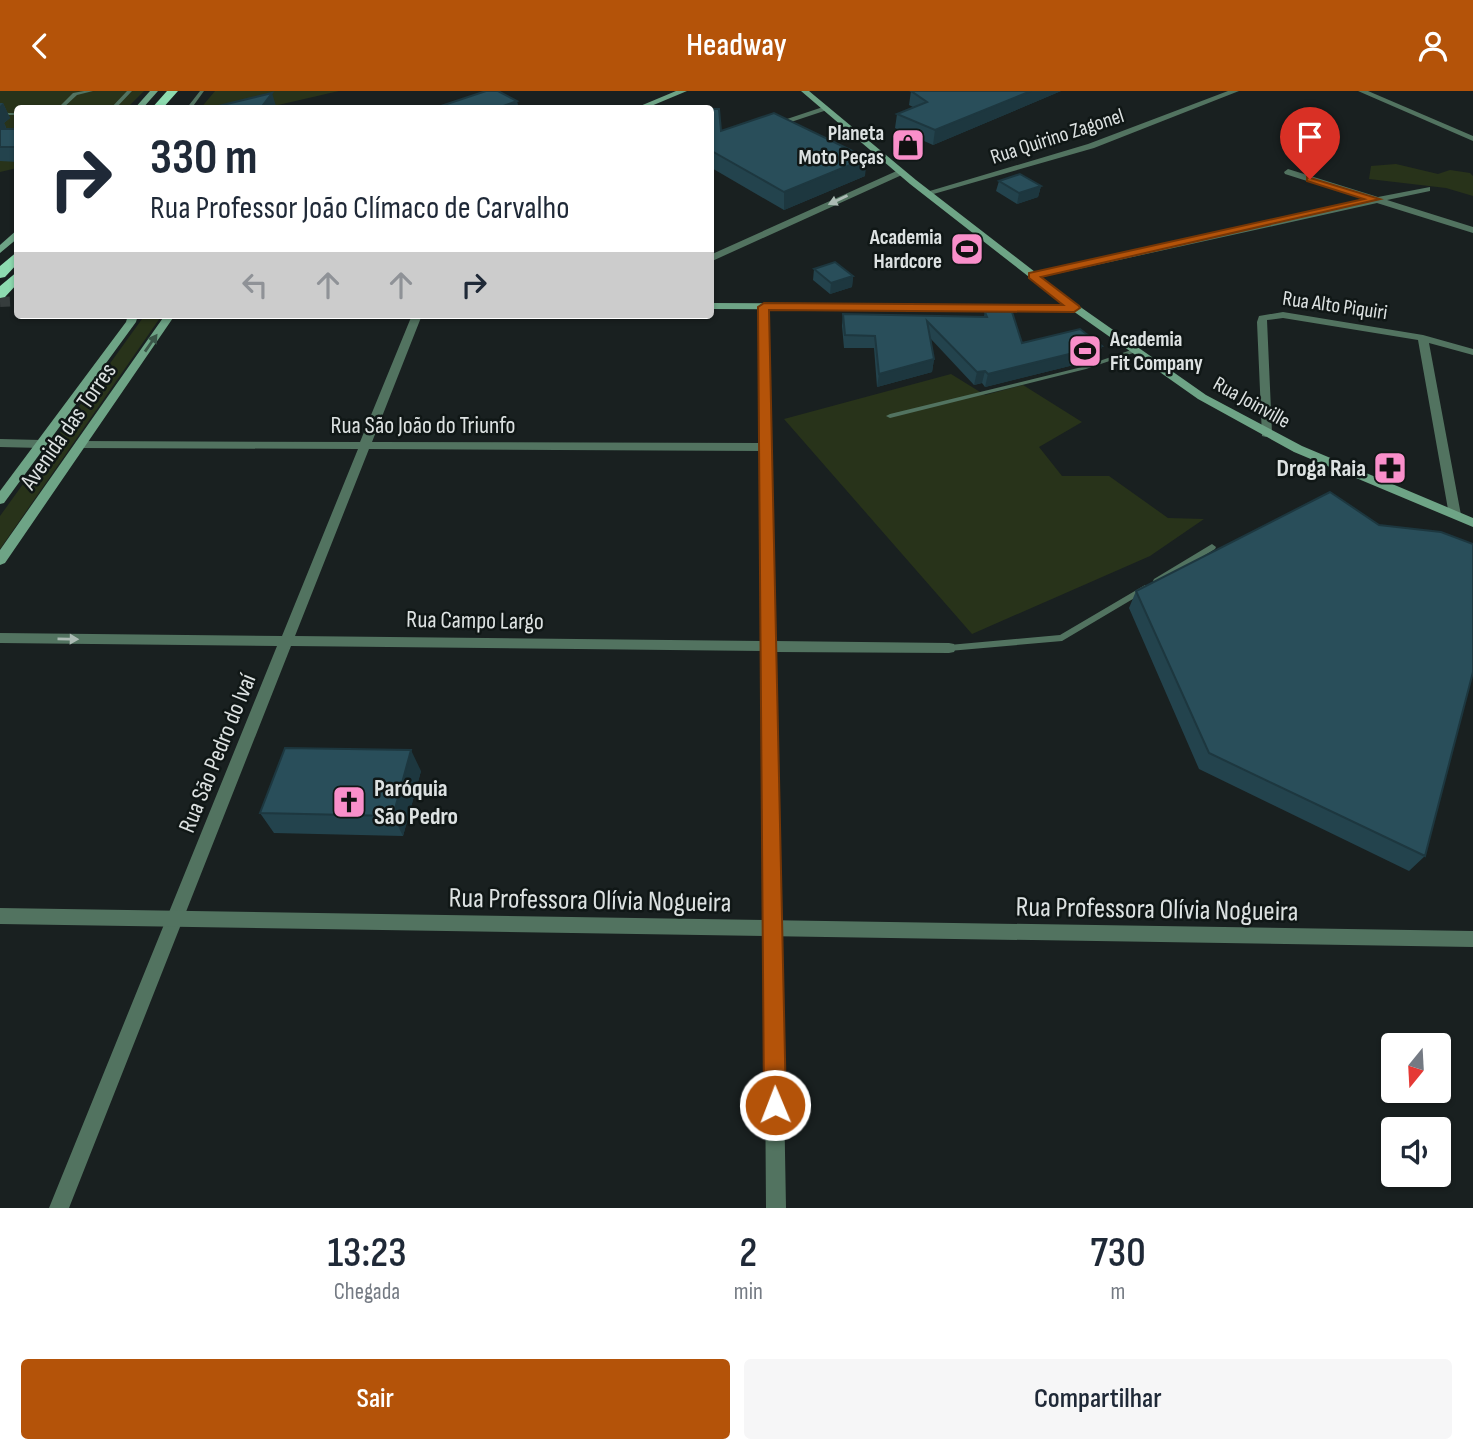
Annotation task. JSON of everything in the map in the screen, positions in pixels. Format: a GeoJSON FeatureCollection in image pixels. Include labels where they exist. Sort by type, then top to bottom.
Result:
{"type":"FeatureCollection","features":[{"type":"Feature","properties":{"kind":"highway"},"geometry":{"type":"LineString","coordinates":[[159,105],[173,91]]}},
{"type":"Feature","properties":{"kind":"highway"},"geometry":{"type":"LineString","coordinates":[[175,105],[187,91]]}},
{"type":"Feature","properties":{"kind":"highway"},"geometry":{"type":"LineString","coordinates":[[0,274],[14,259]]}},
{"type":"Feature","properties":{"kind":"highway"},"geometry":{"type":"LineString","coordinates":[[0,293],[14,279]]}},
{"type":"Feature","properties":{"kind":"main road"},"geometry":{"type":"LineString","coordinates":[[141,105],[154,91]]}},
{"type":"Feature","properties":{"kind":"main road"},"geometry":{"type":"LineString","coordinates":[[646,105],[683,91]]}},
{"type":"Feature","properties":{"kind":"main road","name":"Rua Joinville"},"geometry":{"type":"LineString","coordinates":[[805,91],[927,194],[1074,308],[1202,397],[1266,433],[1335,466],[1473,523]]}},
{"type":"Feature","properties":{"kind":"main road"},"geometry":{"type":"LineString","coordinates":[[0,250],[14,236]]}},
{"type":"Feature","properties":{"kind":"main road"},"geometry":{"type":"LineString","coordinates":[[714,306],[1074,308]]}},
{"type":"Feature","properties":{"kind":"main road","name":"Avenida das Torres"},"geometry":{"type":"LineString","coordinates":[[0,500],[132,319]]}},
{"type":"Feature","properties":{"kind":"main road","name":"Avenida das Torres"},"geometry":{"type":"LineString","coordinates":[[0,560],[167,319]]}},
{"type":"Feature","properties":{"kind":"street","name":"Rua Quirino Zagonel"},"geometry":{"type":"LineString","coordinates":[[927,194],[1091,146],[1235,91]]}},
{"type":"Feature","properties":{"kind":"street"},"geometry":{"type":"LineString","coordinates":[[1362,91],[1473,139]]}},
{"type":"Feature","properties":{"kind":"street"},"geometry":{"type":"LineString","coordinates":[[760,130],[826,109]]}},
{"type":"Feature","properties":{"kind":"street"},"geometry":{"type":"LineString","coordinates":[[714,257],[901,172]]}},
{"type":"Feature","properties":{"kind":"street"},"geometry":{"type":"LineString","coordinates":[[1288,172],[1473,230]]}},
{"type":"Feature","properties":{"kind":"street"},"geometry":{"type":"LineString","coordinates":[[1033,276],[1427,189]]}},
{"type":"Feature","properties":{"kind":"street"},"geometry":{"type":"LineString","coordinates":[[764,307],[776,1208]]}},
{"type":"Feature","properties":{"kind":"street","name":"Rua Alto Piquiri"},"geometry":{"type":"LineString","coordinates":[[1266,433],[1263,318],[1275,314],[1283,315],[1423,338],[1473,352]]}},
{"type":"Feature","properties":{"kind":"street","name":"Rua São Pedro do Ivaí"},"geometry":{"type":"LineString","coordinates":[[59,1208],[415,319]]}},
{"type":"Feature","properties":{"kind":"street"},"geometry":{"type":"LineString","coordinates":[[1423,338],[1455,516]]}},
{"type":"Feature","properties":{"kind":"street"},"geometry":{"type":"LineString","coordinates":[[0,443],[41,444]]}},
{"type":"Feature","properties":{"kind":"street","name":"Rua São João do Triunfo"},"geometry":{"type":"LineString","coordinates":[[81,444],[766,447]]}},
{"type":"Feature","properties":{"kind":"street","name":"Rua Campo Largo"},"geometry":{"type":"LineString","coordinates":[[0,638],[949,648]]}},
{"type":"Feature","properties":{"kind":"street","name":"Rua Professora Olívia Nogueira"},"geometry":{"type":"LineString","coordinates":[[0,916],[1473,939]]}},
{"type":"Feature","properties":{"kind":"lane"},"geometry":{"type":"LineString","coordinates":[[63,105],[75,94],[91,91]]}},
{"type":"Feature","properties":{"kind":"lane"},"geometry":{"type":"LineString","coordinates":[[116,105],[130,91]]}},
{"type":"Feature","properties":{"kind":"lane"},"geometry":{"type":"LineString","coordinates":[[191,105],[202,91]]}},
{"type":"Feature","properties":{"kind":"lane"},"geometry":{"type":"LineString","coordinates":[[890,416],[1084,368],[1134,351]]}},
{"type":"Feature","properties":{"kind":"lane"},"geometry":{"type":"LineString","coordinates":[[949,648],[1062,638],[1212,547]]}},
{"type":"Feature","properties":{"kind":"green space"},"geometry":{"type":"Polygon","coordinates":[[[0,91],[144,91],[130,105],[14,105],[14,169],[0,172],[0,91]]]}},
{"type":"Feature","properties":{"kind":"green space"},"geometry":{"type":"Polygon","coordinates":[[[215,91],[339,91],[278,105],[203,105],[215,91]]]}},
{"type":"Feature","properties":{"kind":"green space"},"geometry":{"type":"Polygon","coordinates":[[[1396,164],[1438,174],[1450,170],[1470,173],[1473,176],[1473,196],[1446,188],[1369,179],[1371,166],[1396,164]]]}},
{"type":"Feature","properties":{"kind":"green space"},"geometry":{"type":"Polygon","coordinates":[[[142,319],[159,319],[0,549],[0,516],[142,319]]]}},
{"type":"Feature","properties":{"kind":"green space"},"geometry":{"type":"Polygon","coordinates":[[[951,374],[985,395],[1023,385],[1082,422],[1039,447],[1062,476],[1109,476],[1168,518],[1204,519],[1150,556],[972,634],[784,419],[951,374]]]}},
{"type":"Feature","properties":{"kind":"building"},"geometry":{"type":"Polygon","coordinates":[[[486,91],[498,91],[517,101],[506,105],[444,105],[486,91]]]}},
{"type":"Feature","properties":{"kind":"building"},"geometry":{"type":"Polygon","coordinates":[[[911,91],[1031,91],[935,130],[897,114],[927,102],[911,91]]]}},
{"type":"Feature","properties":{"kind":"building"},"geometry":{"type":"Polygon","coordinates":[[[272,93],[263,105],[222,105],[272,93]]]}},
{"type":"Feature","properties":{"kind":"building"},"geometry":{"type":"Polygon","coordinates":[[[714,109],[719,109],[721,131],[774,113],[867,158],[784,192],[714,152],[714,109]]]}},
{"type":"Feature","properties":{"kind":"building"},"geometry":{"type":"Polygon","coordinates":[[[0,129],[14,129],[14,147],[0,147],[0,129]]]}},
{"type":"Feature","properties":{"kind":"building"},"geometry":{"type":"Polygon","coordinates":[[[1020,174],[1041,186],[1019,193],[999,181],[1020,174]]]}},
{"type":"Feature","properties":{"kind":"building"},"geometry":{"type":"Polygon","coordinates":[[[835,262],[853,276],[831,283],[814,269],[835,262]]]}},
{"type":"Feature","properties":{"kind":"building"},"geometry":{"type":"Polygon","coordinates":[[[985,312],[1012,312],[1022,343],[1080,329],[1102,346],[988,374],[985,371],[977,372],[927,321],[934,359],[879,374],[875,336],[845,335],[843,314],[987,317],[985,312]]]}},
{"type":"Feature","properties":{"kind":"building"},"geometry":{"type":"Polygon","coordinates":[[[1330,492],[1379,525],[1441,532],[1473,544],[1473,672],[1425,856],[1209,753],[1136,591],[1330,492]]]}},
{"type":"Feature","properties":{"kind":"building"},"geometry":{"type":"Polygon","coordinates":[[[285,748],[411,750],[393,816],[260,813],[285,748]]]}},
{"type":"Feature","properties":{"kind":"tunnel"},"geometry":{"type":"LineString","coordinates":[[0,302],[14,301]]}},
{"type":"Feature","properties":{"kind":"place","name":"Planeta Moto Peças"},"geometry":{"type":"Point","coordinates":[908,145]}},
{"type":"Feature","properties":{"kind":"place","name":"Academia Hardcore"},"geometry":{"type":"Point","coordinates":[967,249]}},
{"type":"Feature","properties":{"kind":"place","name":"Academia Fit Company"},"geometry":{"type":"Point","coordinates":[1085,351]}},
{"type":"Feature","properties":{"kind":"place","name":"Droga Raia"},"geometry":{"type":"Point","coordinates":[1390,468]}},
{"type":"Feature","properties":{"kind":"place","name":"Paróquia São Pedro"},"geometry":{"type":"Point","coordinates":[349,802]}},
{"type":"Feature","properties":{"kind":"route"},"geometry":{"type":"LineString","coordinates":[[775,1105],[764,307],[1074,308],[1033,276],[1375,199],[1310,179]]}}]}
